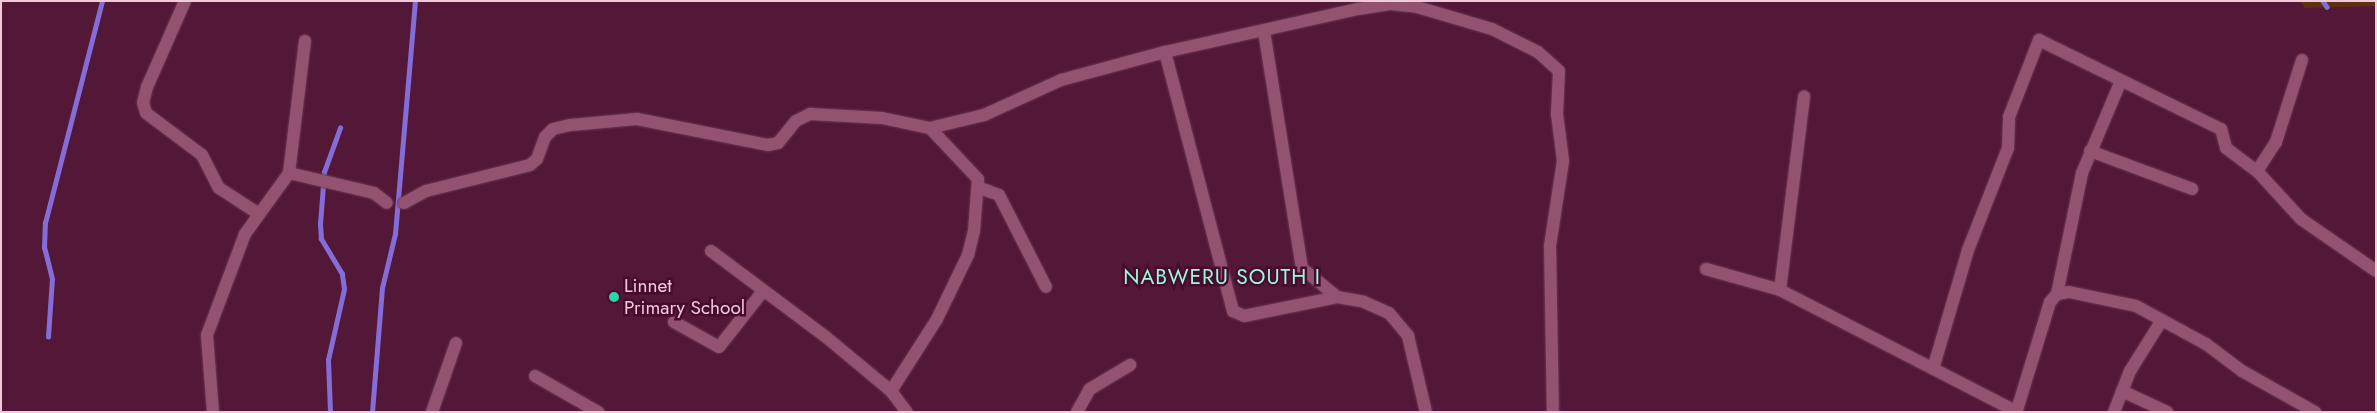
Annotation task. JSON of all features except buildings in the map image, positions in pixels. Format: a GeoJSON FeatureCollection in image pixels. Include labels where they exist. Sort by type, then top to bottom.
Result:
{"type":"FeatureCollection","features":[{"type":"Feature","properties":{"kind":"street"},"geometry":{"type":"LineString","coordinates":[[185,1],[147,87],[143,103],[146,113],[202,156],[219,188],[259,214]]}},
{"type":"Feature","properties":{"kind":"street"},"geometry":{"type":"LineString","coordinates":[[404,203],[426,191],[530,166],[538,160],[545,137],[553,129],[571,125],[637,119],[768,145],[778,143],[796,121],[810,114],[882,118],[930,128],[984,115],[1060,80],[1165,52],[1264,31],[1358,8],[1390,4],[1417,7],[1492,30],[1555,65],[1560,81],[1557,114],[1563,161],[1550,246],[1553,412]]}},
{"type":"Feature","properties":{"kind":"street"},"geometry":{"type":"LineString","coordinates":[[1264,31],[1302,268],[1337,297]]}},
{"type":"Feature","properties":{"kind":"street"},"geometry":{"type":"LineString","coordinates":[[1933,368],[1968,250],[2008,148],[2010,117],[2039,40],[2120,83],[2221,129],[2226,148],[2257,171],[2301,219],[2376,271]]}},
{"type":"Feature","properties":{"kind":"street"},"geometry":{"type":"LineString","coordinates":[[213,412],[208,335],[245,234],[289,172],[305,41]]}},
{"type":"Feature","properties":{"kind":"street"},"geometry":{"type":"LineString","coordinates":[[1165,52],[1233,311],[1244,316],[1337,297],[1364,302],[1389,314],[1404,328],[1426,412]]}},
{"type":"Feature","properties":{"kind":"street"},"geometry":{"type":"LineString","coordinates":[[2257,171],[2276,142],[2302,60]]}},
{"type":"Feature","properties":{"kind":"street"},"geometry":{"type":"LineString","coordinates":[[1706,269],[1780,290],[2017,411],[2050,302],[2057,294],[2090,151],[2120,83]]}},
{"type":"Feature","properties":{"kind":"street"},"geometry":{"type":"LineString","coordinates":[[1780,290],[1804,96]]}},
{"type":"Feature","properties":{"kind":"street"},"geometry":{"type":"LineString","coordinates":[[891,391],[937,319],[968,256],[980,188],[973,171],[930,128]]}},
{"type":"Feature","properties":{"kind":"street"},"geometry":{"type":"LineString","coordinates":[[2090,151],[2192,189]]}},
{"type":"Feature","properties":{"kind":"street"},"geometry":{"type":"LineString","coordinates":[[289,172],[374,193],[387,203]]}},
{"type":"Feature","properties":{"kind":"street"},"geometry":{"type":"LineString","coordinates":[[980,188],[999,195],[1046,287]]}},
{"type":"Feature","properties":{"kind":"street"},"geometry":{"type":"LineString","coordinates":[[711,251],[891,391],[907,412]]}},
{"type":"Feature","properties":{"kind":"street"},"geometry":{"type":"LineString","coordinates":[[674,322],[719,347],[763,290]]}},
{"type":"Feature","properties":{"kind":"street"},"geometry":{"type":"LineString","coordinates":[[2057,294],[2069,292],[2136,306],[2315,412]]}},
{"type":"Feature","properties":{"kind":"street"},"geometry":{"type":"LineString","coordinates":[[2114,412],[2122,391],[2162,320]]}},
{"type":"Feature","properties":{"kind":"street"},"geometry":{"type":"LineString","coordinates":[[432,412],[456,343]]}},
{"type":"Feature","properties":{"kind":"street"},"geometry":{"type":"LineString","coordinates":[[1077,412],[1090,389],[1130,365]]}},
{"type":"Feature","properties":{"kind":"street"},"geometry":{"type":"LineString","coordinates":[[535,376],[598,412]]}},
{"type":"Feature","properties":{"kind":"street"},"geometry":{"type":"LineString","coordinates":[[2122,391],[2167,412]]}},
{"type":"Feature","properties":{"kind":"shaded area"},"geometry":{"type":"Polygon","coordinates":[[[2301,1],[2376,1],[2376,6],[2305,8],[2301,1]]]}},
{"type":"Feature","properties":{"kind":"waterway"},"geometry":{"type":"LineString","coordinates":[[48,337],[52,279],[44,248],[45,223],[102,1]]}},
{"type":"Feature","properties":{"kind":"waterway"},"geometry":{"type":"LineString","coordinates":[[372,412],[382,288],[395,234],[415,1]]}},
{"type":"Feature","properties":{"kind":"waterway"},"geometry":{"type":"LineString","coordinates":[[2323,1],[2327,7]]}},
{"type":"Feature","properties":{"kind":"waterway"},"geometry":{"type":"LineString","coordinates":[[330,412],[328,360],[344,289],[342,274],[321,239],[320,224],[324,172],[340,128]]}},
{"type":"Feature","properties":{"kind":"place","name":"Linnet Primary School"},"geometry":{"type":"Point","coordinates":[614,297]}},
{"type":"Feature","properties":{"kind":"district","name":"NABWERU SOUTH I"},"geometry":{"type":"Point","coordinates":[1222,277]}}]}
